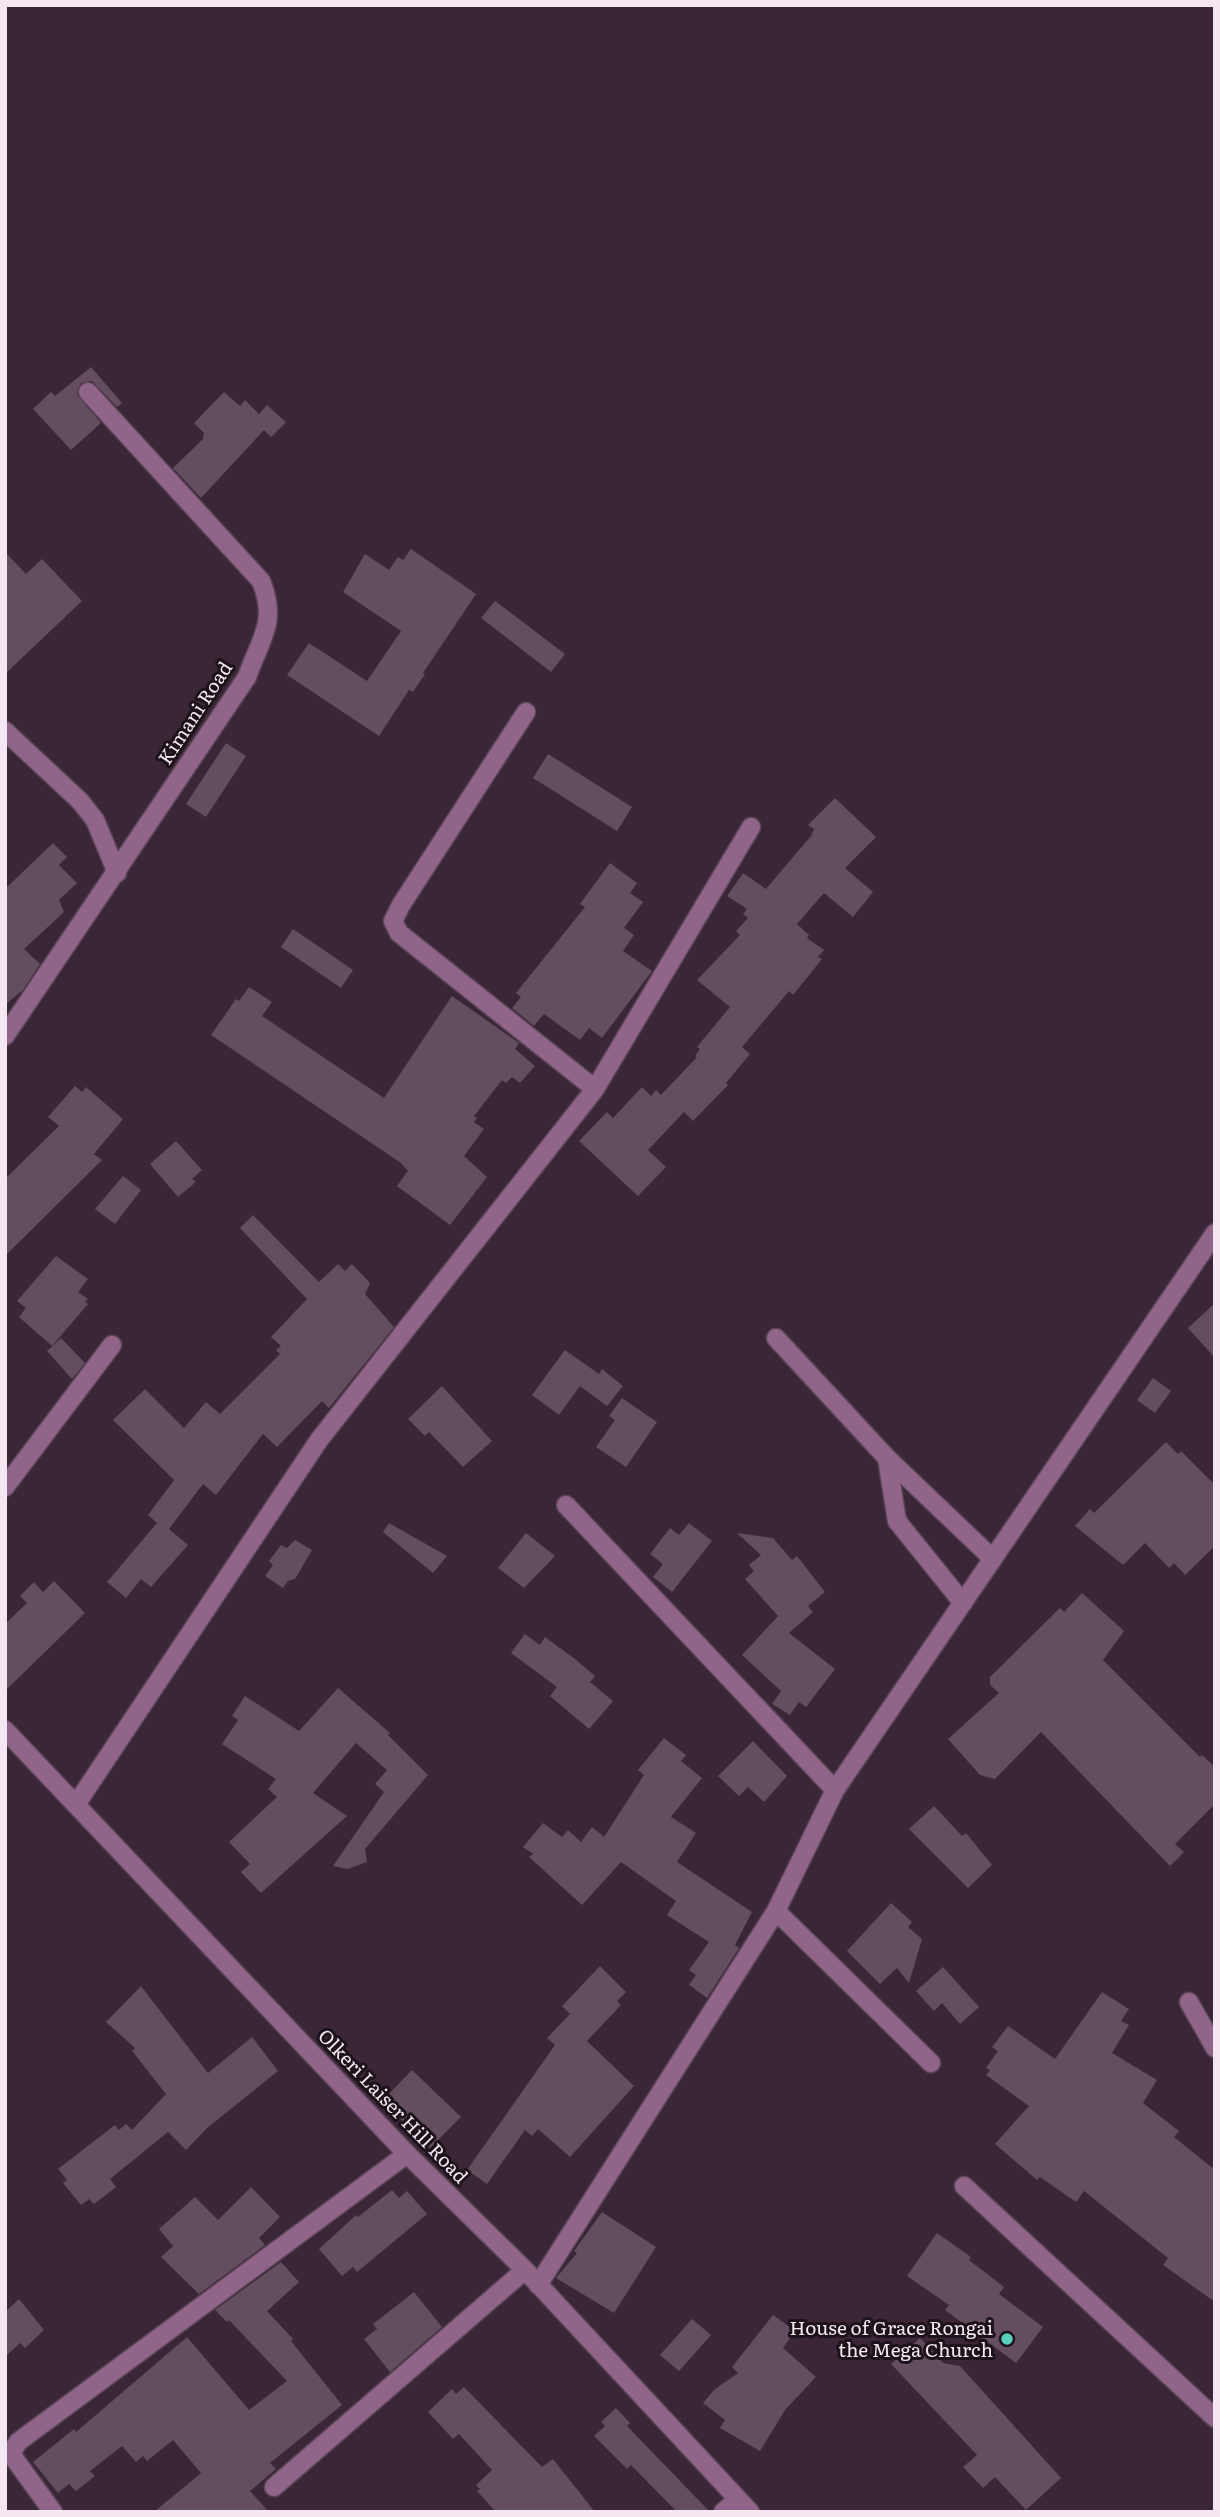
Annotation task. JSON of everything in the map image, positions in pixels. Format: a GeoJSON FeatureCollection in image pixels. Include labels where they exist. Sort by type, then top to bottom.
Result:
{"type":"FeatureCollection","features":[{"type":"Feature","properties":{"kind":"street","name":"Kimani Road"},"geometry":{"type":"LineString","coordinates":[[5,1036],[247,677],[253,658],[263,643],[269,601],[261,582],[89,392]]}},
{"type":"Feature","properties":{"kind":"street"},"geometry":{"type":"LineString","coordinates":[[526,712],[401,905],[393,922],[399,933],[595,1089]]}},
{"type":"Feature","properties":{"kind":"street"},"geometry":{"type":"LineString","coordinates":[[5,731],[80,801],[95,820],[117,873]]}},
{"type":"Feature","properties":{"kind":"street"},"geometry":{"type":"LineString","coordinates":[[77,1803],[319,1440],[595,1089],[751,827]]}},
{"type":"Feature","properties":{"kind":"street"},"geometry":{"type":"LineString","coordinates":[[538,2285],[776,1911],[835,1790],[1215,1233]]}},
{"type":"Feature","properties":{"kind":"street"},"geometry":{"type":"LineString","coordinates":[[776,1338],[887,1458],[993,1559]]}},
{"type":"Feature","properties":{"kind":"street"},"geometry":{"type":"LineString","coordinates":[[5,1487],[112,1345]]}},
{"type":"Feature","properties":{"kind":"street"},"geometry":{"type":"LineString","coordinates":[[887,1458],[898,1521],[964,1603]]}},
{"type":"Feature","properties":{"kind":"street"},"geometry":{"type":"LineString","coordinates":[[566,1505],[835,1790]]}},
{"type":"Feature","properties":{"kind":"street","name":"Olkeri Laiser Hill Road"},"geometry":{"type":"LineString","coordinates":[[6,1732],[77,1803],[407,2154],[525,2270],[744,2505]]}},
{"type":"Feature","properties":{"kind":"street"},"geometry":{"type":"LineString","coordinates":[[776,1911],[931,2063]]}},
{"type":"Feature","properties":{"kind":"street"},"geometry":{"type":"LineString","coordinates":[[1189,2002],[1215,2048]]}},
{"type":"Feature","properties":{"kind":"street"},"geometry":{"type":"LineString","coordinates":[[54,2511],[11,2454],[18,2442],[407,2154]]}},
{"type":"Feature","properties":{"kind":"street"},"geometry":{"type":"LineString","coordinates":[[964,2186],[1215,2417]]}},
{"type":"Feature","properties":{"kind":"street"},"geometry":{"type":"LineString","coordinates":[[274,2487],[525,2270]]}},
{"type":"Feature","properties":{"kind":"street"},"geometry":{"type":"LineString","coordinates":[[723,2512],[744,2505]]}},
{"type":"Feature","properties":{"kind":"building"},"geometry":{"type":"Polygon","coordinates":[[[91,367],[122,403],[117,407],[92,381],[81,383],[77,395],[101,423],[71,450],[33,409],[51,392],[55,396],[91,367]]]}},
{"type":"Feature","properties":{"kind":"building"},"geometry":{"type":"Polygon","coordinates":[[[224,392],[240,406],[245,400],[259,414],[267,405],[286,422],[271,437],[264,430],[201,498],[173,468],[203,439],[204,433],[194,423],[224,392]]]}},
{"type":"Feature","properties":{"kind":"building"},"geometry":{"type":"Polygon","coordinates":[[[411,549],[476,594],[413,692],[409,690],[379,736],[287,675],[309,643],[367,681],[401,631],[343,592],[365,554],[389,570],[398,557],[403,560],[411,549]]]}},
{"type":"Feature","properties":{"kind":"building"},"geometry":{"type":"Polygon","coordinates":[[[5,552],[26,574],[42,559],[82,601],[5,674],[5,552]]]}},
{"type":"Feature","properties":{"kind":"building"},"geometry":{"type":"Polygon","coordinates":[[[495,601],[565,654],[551,672],[481,618],[495,601]]]}},
{"type":"Feature","properties":{"kind":"building"},"geometry":{"type":"Polygon","coordinates":[[[226,743],[246,756],[206,817],[186,804],[226,743]]]}},
{"type":"Feature","properties":{"kind":"building"},"geometry":{"type":"Polygon","coordinates":[[[548,754],[632,807],[617,831],[533,778],[548,754]]]}},
{"type":"Feature","properties":{"kind":"building"},"geometry":{"type":"Polygon","coordinates":[[[835,798],[876,837],[845,868],[873,892],[853,917],[824,893],[797,924],[809,935],[807,938],[824,950],[818,957],[822,959],[793,995],[789,991],[742,1047],[750,1054],[726,1083],[728,1085],[693,1121],[684,1112],[648,1150],[666,1167],[638,1196],[579,1141],[607,1112],[613,1118],[642,1087],[651,1096],[656,1090],[661,1095],[697,1057],[695,1056],[700,1049],[697,1047],[730,1007],[697,980],[740,935],[736,931],[748,918],[743,914],[747,909],[727,896],[743,873],[766,889],[811,836],[814,829],[808,825],[835,798]]]}},
{"type":"Feature","properties":{"kind":"building"},"geometry":{"type":"Polygon","coordinates":[[[53,843],[67,857],[59,865],[77,883],[59,900],[64,912],[24,949],[40,964],[23,990],[5,1005],[5,889],[53,843]]]}},
{"type":"Feature","properties":{"kind":"building"},"geometry":{"type":"Polygon","coordinates":[[[610,863],[637,883],[630,893],[643,902],[624,928],[634,935],[623,951],[652,971],[602,1038],[589,1028],[580,1040],[544,1014],[534,1026],[512,1008],[521,997],[516,993],[585,907],[580,904],[610,863]]]}},
{"type":"Feature","properties":{"kind":"building"},"geometry":{"type":"Polygon","coordinates":[[[293,929],[353,970],[341,988],[281,947],[293,929]]]}},
{"type":"Feature","properties":{"kind":"building"},"geometry":{"type":"Polygon","coordinates":[[[249,987],[272,1002],[262,1016],[384,1098],[452,996],[519,1043],[515,1049],[535,1066],[520,1083],[512,1077],[506,1083],[502,1080],[474,1116],[477,1118],[474,1122],[484,1129],[464,1156],[487,1177],[450,1225],[397,1186],[408,1171],[401,1163],[211,1035],[236,999],[239,1001],[249,987]]]}},
{"type":"Feature","properties":{"kind":"building"},"geometry":{"type":"Polygon","coordinates":[[[75,1086],[82,1092],[86,1087],[123,1119],[94,1154],[102,1160],[5,1256],[5,1179],[59,1126],[48,1117],[75,1086]]]}},
{"type":"Feature","properties":{"kind":"building"},"geometry":{"type":"Polygon","coordinates":[[[176,1141],[202,1170],[192,1179],[196,1182],[178,1197],[150,1164],[176,1141]]]}},
{"type":"Feature","properties":{"kind":"building"},"geometry":{"type":"Polygon","coordinates":[[[123,1176],[141,1190],[115,1224],[95,1209],[123,1176]]]}},
{"type":"Feature","properties":{"kind":"building"},"geometry":{"type":"Polygon","coordinates":[[[253,1215],[319,1282],[338,1264],[345,1271],[352,1264],[370,1283],[365,1294],[394,1327],[329,1408],[322,1401],[277,1447],[263,1434],[216,1495],[203,1484],[169,1529],[188,1545],[151,1587],[141,1579],[126,1598],[107,1582],[157,1523],[148,1515],[174,1480],[113,1420],[145,1389],[184,1428],[206,1402],[220,1414],[280,1354],[276,1350],[281,1346],[271,1337],[307,1299],[240,1228],[253,1215]]]}},
{"type":"Feature","properties":{"kind":"building"},"geometry":{"type":"Polygon","coordinates":[[[56,1256],[88,1279],[78,1292],[88,1299],[85,1302],[88,1304],[52,1346],[19,1317],[26,1308],[17,1301],[56,1256]]]}},
{"type":"Feature","properties":{"kind":"building"},"geometry":{"type":"Polygon","coordinates":[[[1215,1303],[1215,1358],[1188,1328],[1215,1303]]]}},
{"type":"Feature","properties":{"kind":"building"},"geometry":{"type":"Polygon","coordinates":[[[61,1338],[85,1363],[72,1379],[47,1351],[61,1338]]]}},
{"type":"Feature","properties":{"kind":"building"},"geometry":{"type":"Polygon","coordinates":[[[565,1350],[599,1374],[602,1369],[623,1386],[607,1406],[580,1386],[559,1415],[532,1395],[565,1350]]]}},
{"type":"Feature","properties":{"kind":"building"},"geometry":{"type":"Polygon","coordinates":[[[1153,1378],[1171,1391],[1155,1413],[1137,1400],[1153,1378]]]}},
{"type":"Feature","properties":{"kind":"building"},"geometry":{"type":"Polygon","coordinates":[[[442,1386],[492,1441],[463,1467],[429,1432],[425,1436],[408,1419],[442,1386]]]}},
{"type":"Feature","properties":{"kind":"building"},"geometry":{"type":"Polygon","coordinates":[[[622,1398],[657,1422],[626,1467],[596,1447],[615,1420],[609,1416],[622,1398]]]}},
{"type":"Feature","properties":{"kind":"building"},"geometry":{"type":"Polygon","coordinates":[[[1166,1442],[1178,1454],[1181,1451],[1215,1485],[1215,1546],[1185,1575],[1174,1563],[1169,1568],[1145,1543],[1123,1565],[1075,1526],[1090,1509],[1094,1513],[1166,1442]]]}},
{"type":"Feature","properties":{"kind":"building"},"geometry":{"type":"Polygon","coordinates":[[[389,1523],[447,1556],[433,1573],[383,1532],[389,1523]]]}},
{"type":"Feature","properties":{"kind":"building"},"geometry":{"type":"Polygon","coordinates":[[[689,1523],[712,1541],[672,1592],[653,1577],[663,1564],[650,1554],[670,1528],[679,1535],[689,1523]]]}},
{"type":"Feature","properties":{"kind":"building"},"geometry":{"type":"Polygon","coordinates":[[[526,1533],[555,1556],[524,1588],[498,1568],[526,1533]]]}},
{"type":"Feature","properties":{"kind":"building"},"geometry":{"type":"Polygon","coordinates":[[[737,1533],[773,1538],[792,1560],[797,1556],[825,1592],[808,1606],[813,1612],[789,1633],[835,1669],[806,1707],[799,1702],[790,1715],[772,1704],[781,1691],[742,1655],[778,1616],[745,1579],[754,1571],[749,1565],[761,1555],[737,1533]]]}},
{"type":"Feature","properties":{"kind":"building"},"geometry":{"type":"Polygon","coordinates":[[[295,1540],[312,1550],[295,1579],[288,1581],[283,1588],[265,1576],[273,1565],[269,1561],[281,1545],[287,1548],[295,1540]]]}},
{"type":"Feature","properties":{"kind":"building"},"geometry":{"type":"Polygon","coordinates":[[[54,1581],[85,1613],[5,1691],[5,1624],[27,1603],[20,1596],[34,1582],[43,1592],[54,1581]]]}},
{"type":"Feature","properties":{"kind":"building"},"geometry":{"type":"Polygon","coordinates":[[[1082,1593],[1124,1631],[1103,1660],[1200,1757],[1202,1755],[1215,1767],[1215,1804],[1175,1844],[1184,1852],[1170,1866],[1041,1732],[995,1779],[980,1775],[948,1739],[999,1693],[990,1685],[990,1677],[1060,1608],[1064,1612],[1082,1593]]]}},
{"type":"Feature","properties":{"kind":"building"},"geometry":{"type":"Polygon","coordinates":[[[525,1634],[540,1645],[545,1637],[575,1659],[595,1676],[590,1682],[613,1701],[589,1729],[550,1696],[557,1687],[511,1653],[525,1634]]]}},
{"type":"Feature","properties":{"kind":"building"},"geometry":{"type":"Polygon","coordinates":[[[338,1688],[390,1733],[388,1735],[428,1775],[365,1849],[367,1862],[348,1869],[333,1866],[384,1792],[375,1784],[387,1770],[356,1743],[313,1793],[347,1816],[261,1893],[241,1872],[250,1864],[229,1842],[277,1797],[268,1789],[276,1779],[222,1744],[238,1720],[232,1716],[245,1696],[299,1731],[338,1688]]]}},
{"type":"Feature","properties":{"kind":"building"},"geometry":{"type":"Polygon","coordinates":[[[664,1738],[686,1755],[681,1761],[702,1778],[671,1817],[696,1833],[677,1862],[752,1912],[735,1945],[739,1948],[707,1998],[689,1985],[696,1975],[689,1970],[709,1942],[667,1915],[676,1901],[621,1862],[582,1905],[529,1857],[533,1854],[523,1847],[543,1823],[562,1837],[568,1830],[581,1842],[592,1827],[604,1837],[644,1775],[638,1770],[664,1738]]]}},
{"type":"Feature","properties":{"kind":"building"},"geometry":{"type":"Polygon","coordinates":[[[753,1741],[787,1776],[764,1802],[748,1787],[739,1796],[718,1776],[753,1741]]]}},
{"type":"Feature","properties":{"kind":"building"},"geometry":{"type":"Polygon","coordinates":[[[934,1806],[962,1836],[966,1833],[992,1865],[968,1888],[909,1829],[934,1806]]]}},
{"type":"Feature","properties":{"kind":"building"},"geometry":{"type":"Polygon","coordinates":[[[891,1903],[912,1922],[908,1927],[922,1939],[909,1983],[897,1968],[880,1984],[847,1951],[891,1903]]]}},
{"type":"Feature","properties":{"kind":"building"},"geometry":{"type":"Polygon","coordinates":[[[600,1966],[626,1992],[617,2001],[621,2005],[587,2041],[634,2086],[570,2157],[538,2129],[532,2136],[525,2130],[487,2184],[467,2170],[555,2045],[547,2038],[570,2014],[562,2006],[600,1966]]]}},
{"type":"Feature","properties":{"kind":"building"},"geometry":{"type":"Polygon","coordinates":[[[943,1967],[979,2007],[960,2024],[942,2003],[934,2011],[916,1991],[943,1967]]]}},
{"type":"Feature","properties":{"kind":"building"},"geometry":{"type":"Polygon","coordinates":[[[141,1986],[208,2073],[252,2037],[278,2071],[207,2128],[186,2150],[168,2132],[110,2179],[116,2187],[94,2204],[89,2199],[81,2205],[63,2183],[67,2180],[58,2169],[115,2125],[119,2130],[126,2124],[132,2130],[166,2094],[132,2051],[135,2048],[106,2022],[141,1986]]]}},
{"type":"Feature","properties":{"kind":"building"},"geometry":{"type":"Polygon","coordinates":[[[1102,1992],[1129,2009],[1121,2021],[1129,2025],[1112,2053],[1157,2080],[1143,2103],[1179,2131],[1174,2137],[1215,2170],[1215,2302],[1163,2265],[1168,2258],[1084,2191],[1076,2202],[1040,2177],[1037,2180],[995,2144],[1029,2106],[986,2075],[990,2070],[986,2068],[998,2051],[992,2047],[1008,2026],[1055,2059],[1102,1992]]]}},
{"type":"Feature","properties":{"kind":"building"},"geometry":{"type":"Polygon","coordinates":[[[412,2070],[461,2117],[430,2148],[382,2101],[412,2070]]]}},
{"type":"Feature","properties":{"kind":"building"},"geometry":{"type":"Polygon","coordinates":[[[251,2187],[280,2217],[259,2238],[265,2245],[199,2294],[161,2257],[173,2246],[159,2229],[195,2197],[218,2220],[251,2187]]]}},
{"type":"Feature","properties":{"kind":"building"},"geometry":{"type":"Polygon","coordinates":[[[392,2190],[399,2198],[407,2191],[427,2214],[357,2272],[353,2267],[342,2276],[319,2249],[356,2215],[358,2217],[392,2190]]]}},
{"type":"Feature","properties":{"kind":"building"},"geometry":{"type":"Polygon","coordinates":[[[602,2212],[656,2247],[614,2313],[556,2278],[577,2253],[574,2251],[602,2212]]]}},
{"type":"Feature","properties":{"kind":"building"},"geometry":{"type":"Polygon","coordinates":[[[937,2233],[971,2257],[969,2260],[1004,2287],[999,2294],[1043,2327],[1016,2363],[945,2310],[949,2305],[907,2276],[937,2233]]]}},
{"type":"Feature","properties":{"kind":"building"},"geometry":{"type":"Polygon","coordinates":[[[281,2262],[299,2282],[267,2311],[293,2339],[291,2341],[342,2405],[270,2463],[276,2469],[250,2491],[269,2512],[154,2512],[201,2473],[173,2440],[147,2461],[143,2456],[136,2462],[122,2446],[90,2471],[95,2476],[76,2491],[69,2484],[58,2493],[33,2462],[74,2429],[76,2432],[187,2337],[249,2410],[287,2381],[229,2320],[227,2322],[215,2310],[281,2262]]]}},
{"type":"Feature","properties":{"kind":"building"},"geometry":{"type":"Polygon","coordinates":[[[414,2292],[442,2327],[390,2372],[364,2339],[377,2329],[373,2324],[414,2292]]]}},
{"type":"Feature","properties":{"kind":"building"},"geometry":{"type":"Polygon","coordinates":[[[19,2299],[44,2330],[25,2348],[20,2343],[5,2357],[5,2312],[19,2299]]]}},
{"type":"Feature","properties":{"kind":"building"},"geometry":{"type":"Polygon","coordinates":[[[773,2315],[795,2331],[783,2348],[816,2377],[785,2410],[760,2451],[720,2428],[725,2420],[703,2403],[714,2390],[738,2373],[732,2367],[773,2315]]]}},
{"type":"Feature","properties":{"kind":"building"},"geometry":{"type":"Polygon","coordinates":[[[692,2319],[711,2335],[679,2371],[660,2355],[692,2319]]]}},
{"type":"Feature","properties":{"kind":"building"},"geometry":{"type":"Polygon","coordinates":[[[920,2338],[943,2363],[960,2366],[1061,2478],[1026,2510],[995,2477],[983,2488],[963,2467],[977,2455],[891,2364],[920,2338]]]}},
{"type":"Feature","properties":{"kind":"building"},"geometry":{"type":"Polygon","coordinates":[[[464,2387],[542,2467],[553,2459],[595,2512],[496,2512],[477,2491],[480,2489],[476,2485],[492,2470],[459,2434],[453,2439],[428,2412],[452,2389],[456,2394],[464,2387]]]}},
{"type":"Feature","properties":{"kind":"building"},"geometry":{"type":"Polygon","coordinates":[[[616,2408],[630,2423],[627,2426],[710,2512],[677,2512],[631,2465],[627,2469],[594,2436],[605,2426],[601,2422],[616,2408]]]}},
{"type":"Feature","properties":{"kind":"place","name":"House of Grace Rongai the Mega Church"},"geometry":{"type":"Point","coordinates":[1007,2339]}}]}
